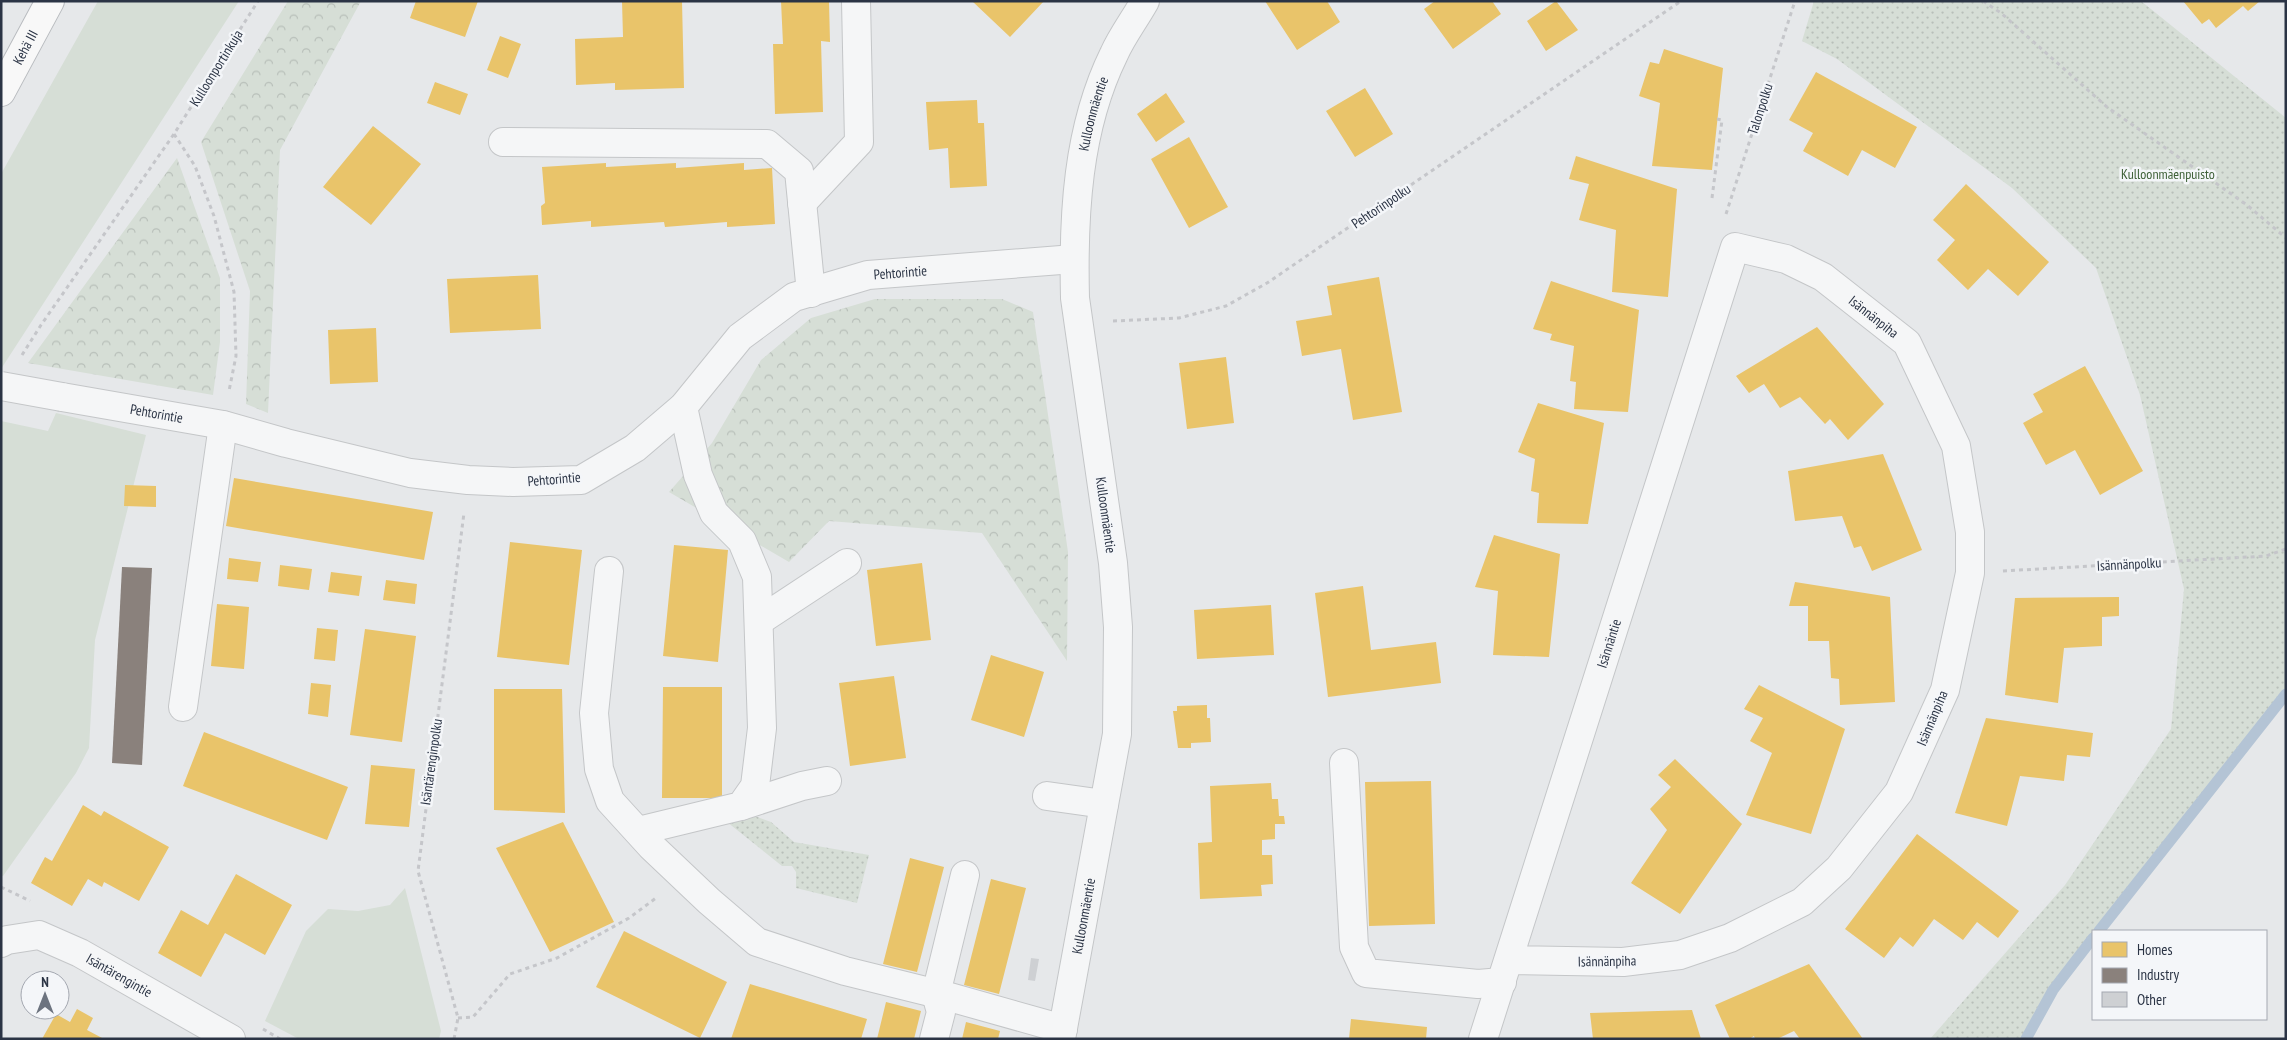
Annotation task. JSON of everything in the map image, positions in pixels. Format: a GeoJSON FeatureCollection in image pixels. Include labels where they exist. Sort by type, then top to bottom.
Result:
{"type":"FeatureCollection","features":[{"type":"Feature","properties":{"kind":"highway","name":"Kehä III"},"geometry":{"type":"LineString","coordinates":[[1,92],[50,1]]}},
{"type":"Feature","properties":{"kind":"street"},"geometry":{"type":"LineString","coordinates":[[802,203],[859,142],[856,1]]}},
{"type":"Feature","properties":{"kind":"street","name":"Kulloonmäentie"},"geometry":{"type":"LineString","coordinates":[[1062,1034],[1117,734],[1118,627],[1113,563],[1075,298],[1074,258],[1078,184],[1091,116],[1113,54],[1145,1]]}},
{"type":"Feature","properties":{"kind":"street"},"geometry":{"type":"LineString","coordinates":[[503,142],[767,144],[799,171],[810,293]]}},
{"type":"Feature","properties":{"kind":"street","name":"Isännänpiha"},"geometry":{"type":"LineString","coordinates":[[1344,763],[1354,948],[1366,973],[1478,984],[1506,971],[1623,962],[1680,955],[1730,938],[1802,902],[1839,868],[1899,792],[1945,690],[1970,573],[1970,532],[1956,446],[1907,343],[1823,277],[1786,259],[1735,248]]}},
{"type":"Feature","properties":{"kind":"street","name":"Isännäntie"},"geometry":{"type":"LineString","coordinates":[[1483,1039],[1735,248]]}},
{"type":"Feature","properties":{"kind":"street","name":"Pehtorintie"},"geometry":{"type":"LineString","coordinates":[[1,386],[223,425],[286,443],[410,473],[468,480],[513,482],[581,480],[636,448],[683,407],[740,337],[794,298],[868,275],[1074,258]]}},
{"type":"Feature","properties":{"kind":"street"},"geometry":{"type":"LineString","coordinates":[[683,407],[698,474],[714,514],[742,541],[757,577],[762,728],[755,786],[741,806]]}},
{"type":"Feature","properties":{"kind":"street"},"geometry":{"type":"LineString","coordinates":[[183,707],[223,425]]}},
{"type":"Feature","properties":{"kind":"street"},"geometry":{"type":"LineString","coordinates":[[759,621],[847,563]]}},
{"type":"Feature","properties":{"kind":"street"},"geometry":{"type":"LineString","coordinates":[[609,570],[594,713],[599,769],[610,801],[638,831],[684,877],[757,942],[845,971],[936,994],[1062,1034]]}},
{"type":"Feature","properties":{"kind":"street"},"geometry":{"type":"LineString","coordinates":[[638,831],[741,806],[802,786],[827,781]]}},
{"type":"Feature","properties":{"kind":"street"},"geometry":{"type":"LineString","coordinates":[[1047,796],[1104,804]]}},
{"type":"Feature","properties":{"kind":"street"},"geometry":{"type":"LineString","coordinates":[[934,1039],[940,1012],[936,994],[965,876]]}},
{"type":"Feature","properties":{"kind":"street","name":"Isäntärengintie"},"geometry":{"type":"LineString","coordinates":[[1,943],[7,940],[38,935],[80,953],[231,1039]]}},
{"type":"Feature","properties":{"kind":"path","name":"Kulloonportinkuja"},"geometry":{"type":"LineString","coordinates":[[21,357],[41,325],[174,134],[258,1]]}},
{"type":"Feature","properties":{"kind":"path","name":"Pehtorinpolku"},"geometry":{"type":"LineString","coordinates":[[1078,322],[1180,318],[1226,306],[1268,283],[1681,1]]}},
{"type":"Feature","properties":{"kind":"path","name":"Talonpolku"},"geometry":{"type":"LineString","coordinates":[[1725,217],[1795,1]]}},
{"type":"Feature","properties":{"kind":"path"},"geometry":{"type":"LineString","coordinates":[[1984,1],[2001,13],[2107,107],[2247,205],[2286,238]]}},
{"type":"Feature","properties":{"kind":"path"},"geometry":{"type":"LineString","coordinates":[[1712,198],[1722,120],[1717,119]]}},
{"type":"Feature","properties":{"kind":"path"},"geometry":{"type":"LineString","coordinates":[[174,134],[195,166],[214,216],[234,292],[236,356],[223,425]]}},
{"type":"Feature","properties":{"kind":"path","name":"Isäntärenginpolku"},"geometry":{"type":"LineString","coordinates":[[454,1039],[458,1018],[418,871],[468,480]]}},
{"type":"Feature","properties":{"kind":"path","name":"Isännänpolku"},"geometry":{"type":"LineString","coordinates":[[1970,573],[2266,556],[2286,548]]}},
{"type":"Feature","properties":{"kind":"path"},"geometry":{"type":"LineString","coordinates":[[458,1018],[473,1017],[510,974],[557,958],[629,918],[684,877]]}},
{"type":"Feature","properties":{"kind":"green space"},"geometry":{"type":"Polygon","coordinates":[[[98,1],[239,1],[1,369],[1,174],[98,1]]]}},
{"type":"Feature","properties":{"kind":"green space"},"geometry":{"type":"Polygon","coordinates":[[[288,1],[361,1],[280,150],[268,413],[246,404],[250,291],[201,142],[288,1]]]}},
{"type":"Feature","properties":{"kind":"green space","name":"Kulloonmäenpuisto"},"geometry":{"type":"Polygon","coordinates":[[[1814,1],[2141,1],[2286,118],[2286,694],[2100,930],[2092,930],[2092,939],[2053,990],[2026,1039],[1930,1039],[2065,885],[2171,729],[2184,589],[2140,395],[2096,268],[2012,188],[1837,59],[1802,41],[1814,1]]]}},
{"type":"Feature","properties":{"kind":"green space"},"geometry":{"type":"Polygon","coordinates":[[[177,158],[220,278],[220,342],[213,395],[28,363],[177,158]]]}},
{"type":"Feature","properties":{"kind":"green space"},"geometry":{"type":"Polygon","coordinates":[[[875,299],[1002,299],[1033,312],[1068,552],[1067,661],[982,533],[829,521],[789,562],[669,492],[712,443],[761,360],[811,318],[875,299]]]}},
{"type":"Feature","properties":{"kind":"green space"},"geometry":{"type":"Polygon","coordinates":[[[56,413],[146,435],[95,640],[89,748],[76,773],[3,876],[1,875],[1,421],[48,431],[56,413]]]}},
{"type":"Feature","properties":{"kind":"green space"},"geometry":{"type":"Polygon","coordinates":[[[744,812],[771,822],[794,842],[869,855],[857,903],[796,888],[796,872],[792,866],[782,866],[727,822],[744,812]]]}},
{"type":"Feature","properties":{"kind":"green space"},"geometry":{"type":"Polygon","coordinates":[[[405,888],[441,1031],[439,1039],[299,1039],[265,1021],[306,931],[328,909],[358,911],[390,905],[405,888]]]}},
{"type":"Feature","properties":{"kind":"building: Homes"},"geometry":{"type":"Polygon","coordinates":[[[416,1],[478,1],[465,37],[410,18],[416,1]]]}},
{"type":"Feature","properties":{"kind":"building: Homes"},"geometry":{"type":"Polygon","coordinates":[[[622,1],[682,1],[684,88],[615,90],[615,83],[576,85],[575,39],[623,37],[622,1]]]}},
{"type":"Feature","properties":{"kind":"building: Homes"},"geometry":{"type":"Polygon","coordinates":[[[781,1],[829,1],[830,42],[821,41],[823,112],[775,114],[773,44],[783,44],[781,1]]]}},
{"type":"Feature","properties":{"kind":"building: Homes"},"geometry":{"type":"Polygon","coordinates":[[[972,1],[1044,1],[1010,37],[972,1]]]}},
{"type":"Feature","properties":{"kind":"building: Homes"},"geometry":{"type":"Polygon","coordinates":[[[1265,1],[1327,1],[1340,22],[1297,50],[1265,1]]]}},
{"type":"Feature","properties":{"kind":"building: Homes"},"geometry":{"type":"Polygon","coordinates":[[[1435,1],[1492,1],[1501,14],[1453,49],[1424,9],[1435,1]]]}},
{"type":"Feature","properties":{"kind":"building: Homes"},"geometry":{"type":"Polygon","coordinates":[[[1556,1],[1578,30],[1546,51],[1527,21],[1556,1]]]}},
{"type":"Feature","properties":{"kind":"building: Homes"},"geometry":{"type":"Polygon","coordinates":[[[2183,1],[2260,1],[2248,11],[2243,6],[2216,28],[2209,19],[2202,24],[2183,1]]]}},
{"type":"Feature","properties":{"kind":"building: Homes"},"geometry":{"type":"Polygon","coordinates":[[[500,36],[521,44],[508,78],[487,70],[500,36]]]}},
{"type":"Feature","properties":{"kind":"building: Homes"},"geometry":{"type":"Polygon","coordinates":[[[1664,49],[1723,68],[1712,170],[1652,166],[1660,103],[1639,96],[1650,62],[1659,64],[1664,49]]]}},
{"type":"Feature","properties":{"kind":"building: Homes"},"geometry":{"type":"Polygon","coordinates":[[[1816,72],[1917,127],[1895,168],[1862,150],[1848,176],[1803,151],[1813,133],[1789,120],[1816,72]]]}},
{"type":"Feature","properties":{"kind":"building: Homes"},"geometry":{"type":"Polygon","coordinates":[[[435,82],[468,94],[460,115],[427,103],[435,82]]]}},
{"type":"Feature","properties":{"kind":"building: Homes"},"geometry":{"type":"Polygon","coordinates":[[[1365,88],[1393,134],[1355,157],[1326,111],[1365,88]]]}},
{"type":"Feature","properties":{"kind":"building: Homes"},"geometry":{"type":"Polygon","coordinates":[[[1166,93],[1185,122],[1156,142],[1137,114],[1166,93]]]}},
{"type":"Feature","properties":{"kind":"building: Homes"},"geometry":{"type":"Polygon","coordinates":[[[977,100],[978,123],[984,123],[987,186],[950,188],[948,148],[929,150],[926,102],[977,100]]]}},
{"type":"Feature","properties":{"kind":"building: Homes"},"geometry":{"type":"Polygon","coordinates":[[[373,126],[421,164],[371,225],[323,187],[373,126]]]}},
{"type":"Feature","properties":{"kind":"building: Homes"},"geometry":{"type":"Polygon","coordinates":[[[1189,137],[1228,207],[1189,228],[1151,159],[1189,137]]]}},
{"type":"Feature","properties":{"kind":"building: Homes"},"geometry":{"type":"Polygon","coordinates":[[[1576,156],[1677,189],[1668,297],[1612,292],[1616,230],[1579,220],[1589,184],[1569,179],[1576,156]]]}},
{"type":"Feature","properties":{"kind":"building: Homes"},"geometry":{"type":"Polygon","coordinates":[[[606,163],[606,167],[676,163],[676,168],[744,163],[744,170],[772,168],[775,224],[727,227],[727,222],[665,227],[664,222],[591,227],[591,221],[542,225],[541,206],[545,203],[542,167],[606,163]]]}},
{"type":"Feature","properties":{"kind":"building: Homes"},"geometry":{"type":"Polygon","coordinates":[[[1966,184],[2049,262],[2018,296],[1988,269],[1968,290],[1937,260],[1955,240],[1933,220],[1966,184]]]}},
{"type":"Feature","properties":{"kind":"building: Homes"},"geometry":{"type":"Polygon","coordinates":[[[538,275],[541,329],[450,333],[447,279],[538,275]]]}},
{"type":"Feature","properties":{"kind":"building: Homes"},"geometry":{"type":"Polygon","coordinates":[[[1379,277],[1402,412],[1353,420],[1341,349],[1302,356],[1296,321],[1332,315],[1327,286],[1379,277]]]}},
{"type":"Feature","properties":{"kind":"building: Homes"},"geometry":{"type":"Polygon","coordinates":[[[1551,281],[1639,310],[1628,412],[1574,409],[1576,382],[1570,381],[1574,346],[1550,340],[1552,334],[1533,329],[1551,281]]]}},
{"type":"Feature","properties":{"kind":"building: Homes"},"geometry":{"type":"Polygon","coordinates":[[[1817,327],[1884,404],[1848,440],[1830,419],[1825,424],[1800,397],[1780,408],[1764,384],[1749,393],[1736,376],[1817,327]]]}},
{"type":"Feature","properties":{"kind":"building: Homes"},"geometry":{"type":"Polygon","coordinates":[[[376,328],[378,382],[330,384],[328,330],[376,328]]]}},
{"type":"Feature","properties":{"kind":"building: Homes"},"geometry":{"type":"Polygon","coordinates":[[[1226,357],[1234,423],[1187,429],[1179,363],[1226,357]]]}},
{"type":"Feature","properties":{"kind":"building: Homes"},"geometry":{"type":"Polygon","coordinates":[[[2085,366],[2143,471],[2100,495],[2075,450],[2046,465],[2023,423],[2043,412],[2033,394],[2085,366]]]}},
{"type":"Feature","properties":{"kind":"building: Homes"},"geometry":{"type":"Polygon","coordinates":[[[1538,403],[1604,423],[1588,524],[1537,523],[1539,493],[1531,491],[1535,459],[1518,452],[1538,403]]]}},
{"type":"Feature","properties":{"kind":"building: Homes"},"geometry":{"type":"Polygon","coordinates":[[[1883,454],[1922,550],[1872,571],[1861,546],[1854,548],[1842,516],[1795,521],[1788,471],[1883,454]]]}},
{"type":"Feature","properties":{"kind":"building: Homes"},"geometry":{"type":"Polygon","coordinates":[[[234,478],[433,512],[424,560],[226,526],[234,478]]]}},
{"type":"Feature","properties":{"kind":"building: Homes"},"geometry":{"type":"Polygon","coordinates":[[[125,485],[156,486],[156,507],[124,506],[125,485]]]}},
{"type":"Feature","properties":{"kind":"building: Homes"},"geometry":{"type":"Polygon","coordinates":[[[1494,535],[1560,554],[1549,657],[1493,655],[1498,591],[1475,587],[1494,535]]]}},
{"type":"Feature","properties":{"kind":"building: Homes"},"geometry":{"type":"Polygon","coordinates":[[[510,542],[582,550],[569,665],[497,657],[510,542]]]}},
{"type":"Feature","properties":{"kind":"building: Homes"},"geometry":{"type":"Polygon","coordinates":[[[674,545],[728,550],[718,662],[663,656],[674,545]]]}},
{"type":"Feature","properties":{"kind":"building: Homes"},"geometry":{"type":"Polygon","coordinates":[[[229,558],[261,562],[258,582],[227,579],[229,558]]]}},
{"type":"Feature","properties":{"kind":"building: Homes"},"geometry":{"type":"Polygon","coordinates":[[[922,563],[931,640],[876,646],[867,570],[922,563]]]}},
{"type":"Feature","properties":{"kind":"building: Homes"},"geometry":{"type":"Polygon","coordinates":[[[280,565],[312,569],[309,590],[278,586],[280,565]]]}},
{"type":"Feature","properties":{"kind":"building: Homes"},"geometry":{"type":"Polygon","coordinates":[[[331,572],[362,576],[359,596],[328,592],[331,572]]]}},
{"type":"Feature","properties":{"kind":"building: Homes"},"geometry":{"type":"Polygon","coordinates":[[[386,580],[417,584],[415,604],[383,600],[386,580]]]}},
{"type":"Feature","properties":{"kind":"building: Homes"},"geometry":{"type":"Polygon","coordinates":[[[1795,582],[1890,597],[1895,702],[1840,705],[1839,679],[1831,678],[1829,641],[1808,641],[1808,606],[1789,606],[1795,582]]]}},
{"type":"Feature","properties":{"kind":"building: Homes"},"geometry":{"type":"Polygon","coordinates":[[[1363,586],[1371,650],[1436,642],[1441,683],[1328,697],[1315,593],[1363,586]]]}},
{"type":"Feature","properties":{"kind":"building: Homes"},"geometry":{"type":"Polygon","coordinates":[[[2119,597],[2119,616],[2102,617],[2102,646],[2064,648],[2058,703],[2005,695],[2015,598],[2119,597]]]}},
{"type":"Feature","properties":{"kind":"building: Homes"},"geometry":{"type":"Polygon","coordinates":[[[217,604],[249,607],[244,669],[211,666],[217,604]]]}},
{"type":"Feature","properties":{"kind":"building: Homes"},"geometry":{"type":"Polygon","coordinates":[[[1271,605],[1274,655],[1197,659],[1194,610],[1271,605]]]}},
{"type":"Feature","properties":{"kind":"building: Homes"},"geometry":{"type":"Polygon","coordinates":[[[317,628],[338,630],[335,661],[314,659],[317,628]]]}},
{"type":"Feature","properties":{"kind":"building: Homes"},"geometry":{"type":"Polygon","coordinates":[[[365,629],[416,636],[402,742],[350,735],[365,629]]]}},
{"type":"Feature","properties":{"kind":"building: Homes"},"geometry":{"type":"Polygon","coordinates":[[[991,655],[1044,672],[1024,737],[971,720],[991,655]]]}},
{"type":"Feature","properties":{"kind":"building: Homes"},"geometry":{"type":"Polygon","coordinates":[[[894,676],[906,758],[850,766],[839,683],[894,676]]]}},
{"type":"Feature","properties":{"kind":"building: Homes"},"geometry":{"type":"Polygon","coordinates":[[[311,683],[331,685],[328,717],[308,714],[311,683]]]}},
{"type":"Feature","properties":{"kind":"building: Homes"},"geometry":{"type":"Polygon","coordinates":[[[1759,685],[1845,729],[1811,834],[1746,815],[1772,753],[1750,741],[1763,718],[1744,709],[1759,685]]]}},
{"type":"Feature","properties":{"kind":"building: Homes"},"geometry":{"type":"Polygon","coordinates":[[[663,687],[722,687],[722,798],[662,798],[663,687]]]}},
{"type":"Feature","properties":{"kind":"building: Homes"},"geometry":{"type":"Polygon","coordinates":[[[494,689],[562,689],[565,813],[494,810],[494,689]]]}},
{"type":"Feature","properties":{"kind":"building: Homes"},"geometry":{"type":"Polygon","coordinates":[[[1207,705],[1207,718],[1210,718],[1211,742],[1191,743],[1191,748],[1178,748],[1173,711],[1177,711],[1177,706],[1207,705]]]}},
{"type":"Feature","properties":{"kind":"building: Homes"},"geometry":{"type":"Polygon","coordinates":[[[1986,718],[2093,733],[2090,757],[2067,755],[2064,781],[2020,776],[2007,826],[1955,813],[1986,718]]]}},
{"type":"Feature","properties":{"kind":"building: Homes"},"geometry":{"type":"Polygon","coordinates":[[[204,732],[348,787],[327,840],[183,786],[204,732]]]}},
{"type":"Feature","properties":{"kind":"building: Homes"},"geometry":{"type":"Polygon","coordinates":[[[1675,759],[1742,824],[1680,914],[1631,883],[1667,830],[1650,809],[1671,787],[1658,775],[1675,759]]]}},
{"type":"Feature","properties":{"kind":"building: Homes"},"geometry":{"type":"Polygon","coordinates":[[[371,765],[415,769],[409,827],[365,824],[371,765]]]}},
{"type":"Feature","properties":{"kind":"building: Homes"},"geometry":{"type":"Polygon","coordinates":[[[1431,781],[1435,924],[1369,926],[1365,782],[1431,781]]]}},
{"type":"Feature","properties":{"kind":"building: Homes"},"geometry":{"type":"Polygon","coordinates":[[[1271,783],[1272,799],[1278,799],[1279,816],[1284,816],[1285,824],[1275,824],[1275,839],[1262,840],[1262,855],[1272,855],[1273,884],[1261,885],[1262,896],[1200,899],[1198,843],[1212,842],[1210,786],[1271,783]]]}},
{"type":"Feature","properties":{"kind":"building: Homes"},"geometry":{"type":"Polygon","coordinates":[[[83,805],[101,816],[104,811],[169,847],[139,901],[104,882],[102,887],[88,879],[72,906],[31,883],[45,857],[52,861],[83,805]]]}},
{"type":"Feature","properties":{"kind":"building: Homes"},"geometry":{"type":"Polygon","coordinates":[[[563,822],[614,922],[550,952],[496,848],[563,822]]]}},
{"type":"Feature","properties":{"kind":"building: Homes"},"geometry":{"type":"Polygon","coordinates":[[[1917,834],[2019,911],[1998,938],[1977,922],[1963,940],[1934,919],[1913,947],[1900,937],[1884,958],[1845,929],[1917,834]]]}},
{"type":"Feature","properties":{"kind":"building: Homes"},"geometry":{"type":"Polygon","coordinates":[[[910,858],[944,867],[917,972],[883,964],[910,858]]]}},
{"type":"Feature","properties":{"kind":"building: Homes"},"geometry":{"type":"Polygon","coordinates":[[[236,874],[292,905],[265,955],[225,933],[201,977],[158,953],[181,910],[208,925],[236,874]]]}},
{"type":"Feature","properties":{"kind":"building: Homes"},"geometry":{"type":"Polygon","coordinates":[[[991,879],[1026,888],[999,994],[964,985],[991,879]]]}},
{"type":"Feature","properties":{"kind":"building: Homes"},"geometry":{"type":"Polygon","coordinates":[[[624,931],[727,982],[700,1038],[596,987],[624,931]]]}},
{"type":"Feature","properties":{"kind":"building: Homes"},"geometry":{"type":"Polygon","coordinates":[[[1809,964],[1863,1039],[1800,1039],[1794,1031],[1777,1039],[1755,1039],[1754,1036],[1749,1039],[1730,1039],[1715,1005],[1809,964]]]}},
{"type":"Feature","properties":{"kind":"building: Homes"},"geometry":{"type":"Polygon","coordinates":[[[750,984],[867,1019],[861,1039],[731,1039],[750,984]]]}},
{"type":"Feature","properties":{"kind":"building: Homes"},"geometry":{"type":"Polygon","coordinates":[[[886,1002],[921,1011],[914,1039],[877,1039],[886,1002]]]}},
{"type":"Feature","properties":{"kind":"building: Homes"},"geometry":{"type":"Polygon","coordinates":[[[77,1009],[93,1018],[87,1030],[104,1039],[42,1039],[53,1020],[66,1020],[70,1022],[77,1009]]]}},
{"type":"Feature","properties":{"kind":"building: Homes"},"geometry":{"type":"Polygon","coordinates":[[[1692,1010],[1701,1039],[1593,1039],[1590,1013],[1692,1010]]]}},
{"type":"Feature","properties":{"kind":"building: Homes"},"geometry":{"type":"Polygon","coordinates":[[[1351,1019],[1427,1027],[1426,1039],[1349,1039],[1351,1019]]]}},
{"type":"Feature","properties":{"kind":"building: Homes"},"geometry":{"type":"Polygon","coordinates":[[[966,1022],[1000,1031],[998,1039],[962,1039],[966,1022]]]}},
{"type":"Feature","properties":{"kind":"building: Industry"},"geometry":{"type":"Polygon","coordinates":[[[122,567],[152,568],[142,765],[112,763],[122,567]]]}},
{"type":"Feature","properties":{"kind":"building: Other"},"geometry":{"type":"Polygon","coordinates":[[[1031,958],[1039,959],[1035,981],[1028,980],[1031,958]]]}},
{"type":"Feature","properties":{"kind":"waterway"},"geometry":{"type":"LineString","coordinates":[[2100,930],[2286,694]]}},
{"type":"Feature","properties":{"kind":"waterway"},"geometry":{"type":"LineString","coordinates":[[2026,1039],[2053,990],[2092,939]]}}]}
